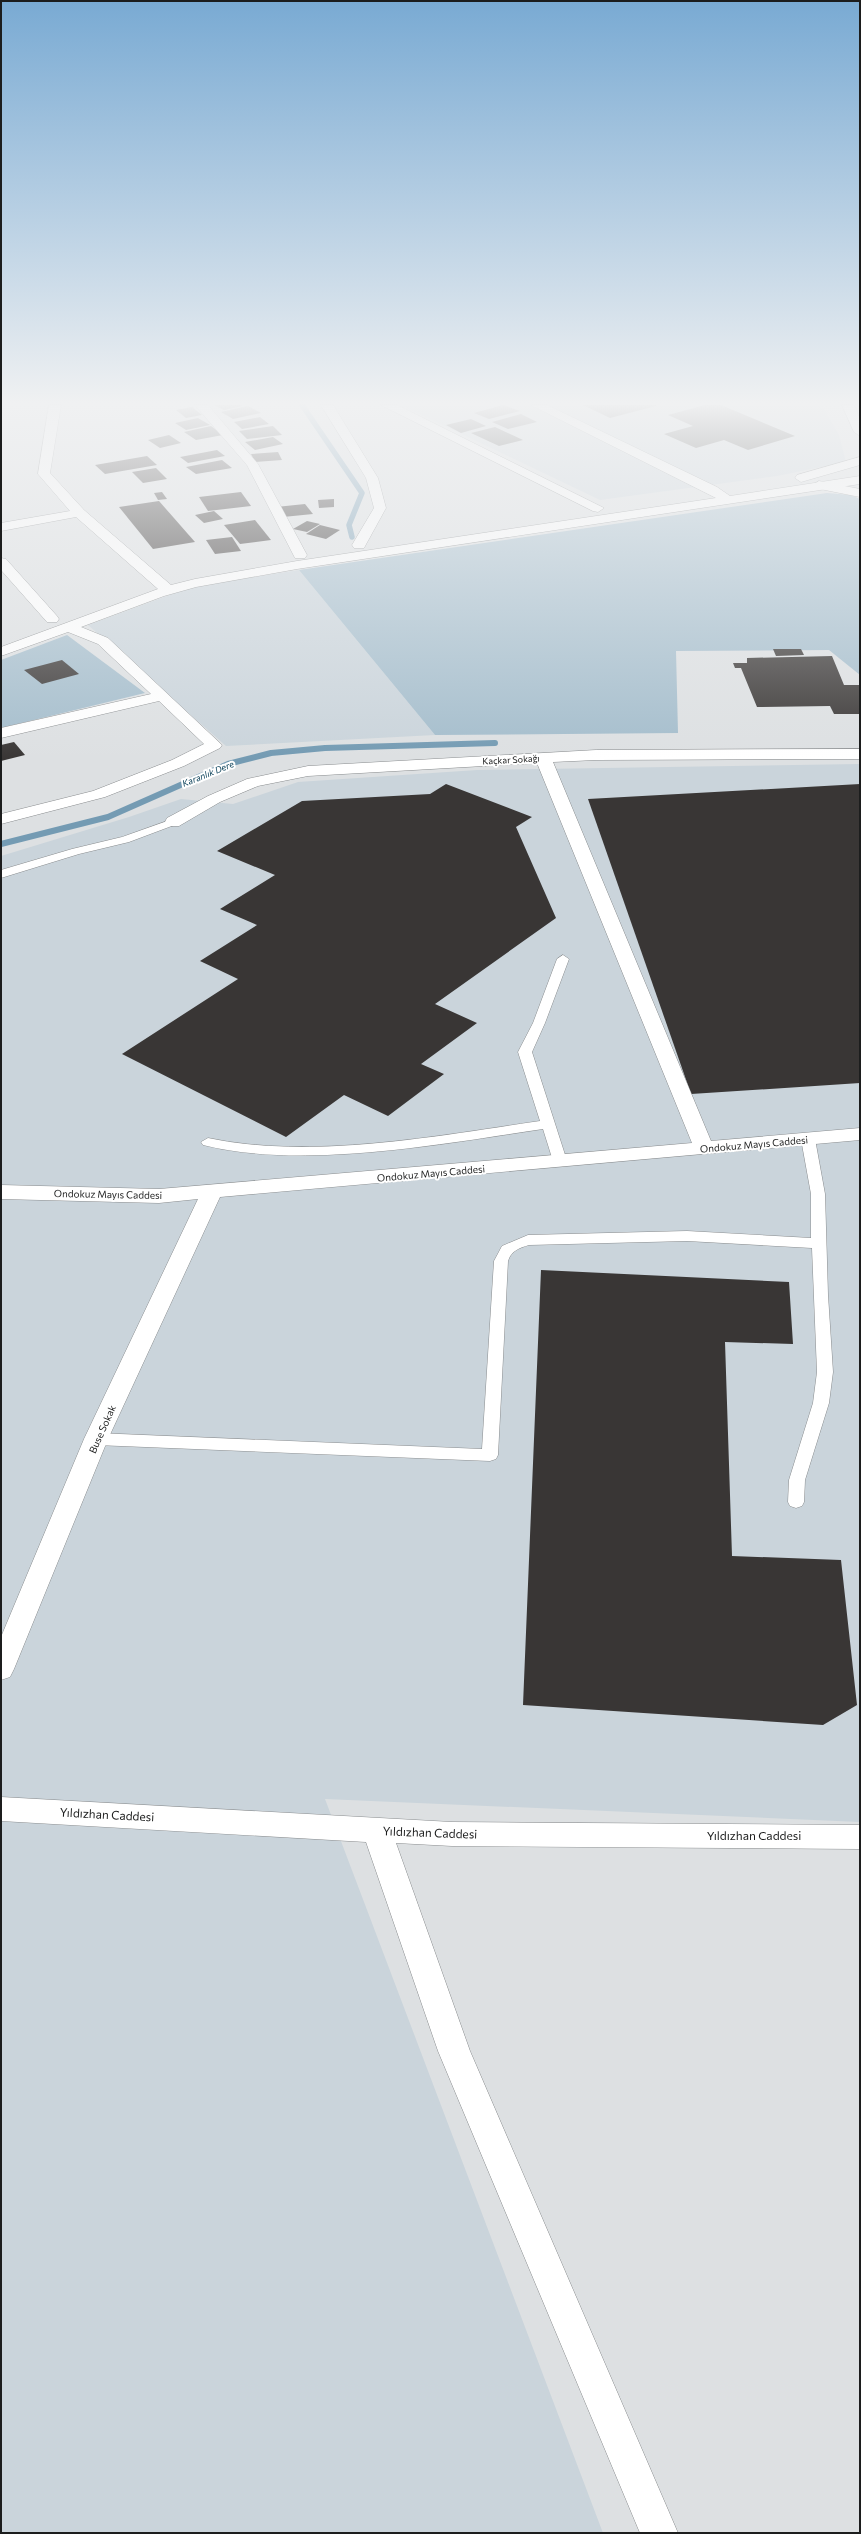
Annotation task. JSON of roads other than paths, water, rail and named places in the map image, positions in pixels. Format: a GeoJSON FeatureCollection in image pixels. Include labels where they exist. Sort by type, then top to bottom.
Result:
{"type":"FeatureCollection","features":[{"type":"Feature","properties":{"kind":"street"},"geometry":{"type":"LineString","coordinates":[[1,527],[22,523]]}},
{"type":"Feature","properties":{"kind":"street"},"geometry":{"type":"LineString","coordinates":[[91,523],[164,586]]}},
{"type":"Feature","properties":{"kind":"street"},"geometry":{"type":"LineString","coordinates":[[283,523],[300,555]]}},
{"type":"Feature","properties":{"kind":"street"},"geometry":{"type":"LineString","coordinates":[[358,545],[371,523]]}},
{"type":"Feature","properties":{"kind":"street"},"geometry":{"type":"LineString","coordinates":[[1,639],[52,620],[164,586],[300,555],[499,523]]}},
{"type":"Feature","properties":{"kind":"street"},"geometry":{"type":"LineString","coordinates":[[1,652],[69,627],[164,586],[195,583],[297,565],[568,523]]}},
{"type":"Feature","properties":{"kind":"street"},"geometry":{"type":"LineString","coordinates":[[1,562],[52,620]]}},
{"type":"Feature","properties":{"kind":"street"},"geometry":{"type":"LineString","coordinates":[[1,819],[99,794],[178,763],[214,745],[103,641],[69,627]]}},
{"type":"Feature","properties":{"kind":"street"},"geometry":{"type":"LineString","coordinates":[[1,733],[162,696]]}},
{"type":"Feature","properties":{"kind":"street","name":"Kaçkar Sokağı"},"geometry":{"type":"LineString","coordinates":[[173,822],[235,789],[254,782],[290,774],[596,755],[860,754]]}},
{"type":"Feature","properties":{"kind":"street"},"geometry":{"type":"LineString","coordinates":[[543,758],[704,1148]]}},
{"type":"Feature","properties":{"kind":"street","name":"Ondokuz Mayıs Caddesi"},"geometry":{"type":"LineString","coordinates":[[1,1192],[159,1196],[860,1134]]}},
{"type":"Feature","properties":{"kind":"street","name":"Buse Sokak"},"geometry":{"type":"LineString","coordinates":[[1,1669],[96,1439],[212,1192]]}},
{"type":"Feature","properties":{"kind":"street","name":"Yıldızhan Caddesi"},"geometry":{"type":"LineString","coordinates":[[1,1809],[377,1831],[460,1834],[860,1837]]}},
{"type":"Feature","properties":{"kind":"street"},"geometry":{"type":"LineString","coordinates":[[377,1831],[454,2051],[659,2533]]}},
{"type":"Feature","properties":{"kind":"lane"},"geometry":{"type":"LineString","coordinates":[[1,874],[76,851],[125,840],[173,822]]}},
{"type":"Feature","properties":{"kind":"lane"},"geometry":{"type":"LineString","coordinates":[[560,1161],[525,1052],[539,1024],[563,959]]}},
{"type":"Feature","properties":{"kind":"lane"},"geometry":{"type":"LineString","coordinates":[[208,1142],[255,1150],[354,1148],[426,1142],[548,1124]]}},
{"type":"Feature","properties":{"kind":"lane"},"geometry":{"type":"LineString","coordinates":[[796,1502],[798,1480],[821,1403],[825,1372],[818,1194],[808,1139]]}},
{"type":"Feature","properties":{"kind":"lane"},"geometry":{"type":"LineString","coordinates":[[96,1439],[490,1455],[501,1262],[502,1254],[508,1248],[528,1240],[672,1236],[819,1243]]}},
{"type":"Feature","properties":{"kind":"waterway"},"geometry":{"type":"LineString","coordinates":[[350,523],[352,537]]}},
{"type":"Feature","properties":{"kind":"waterway","name":"Karanlık Dere"},"geometry":{"type":"LineString","coordinates":[[1,844],[108,817],[228,764],[271,753],[325,748],[495,743]]}}]}
